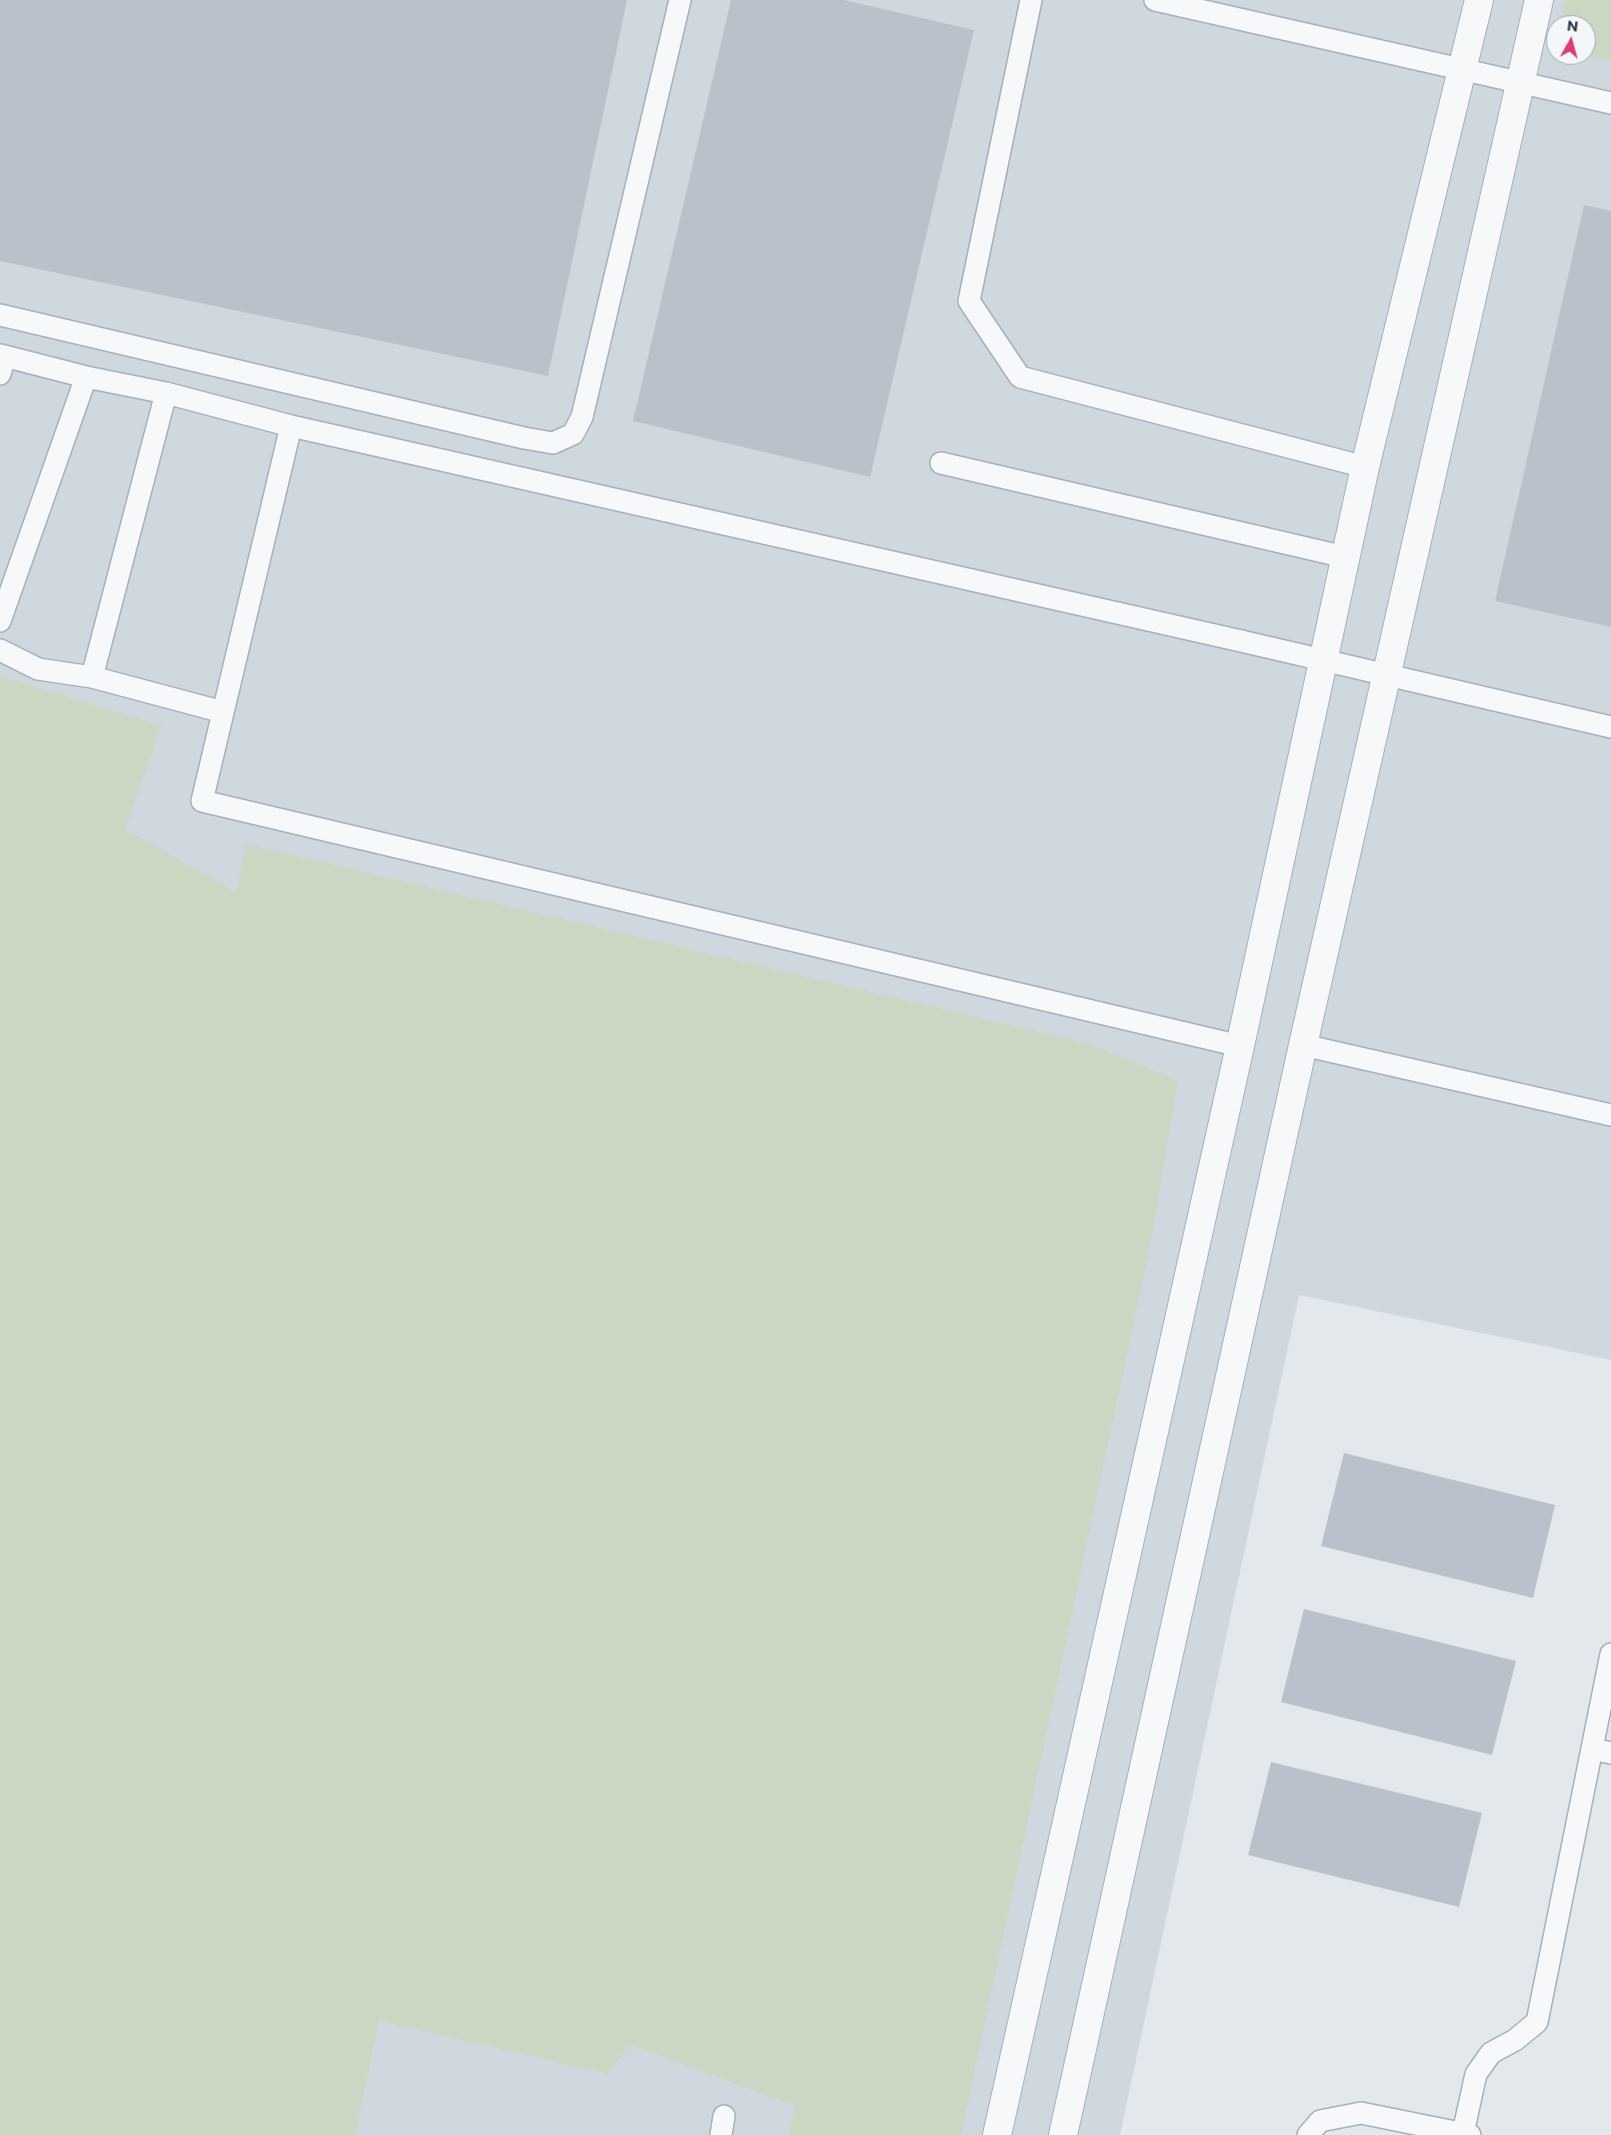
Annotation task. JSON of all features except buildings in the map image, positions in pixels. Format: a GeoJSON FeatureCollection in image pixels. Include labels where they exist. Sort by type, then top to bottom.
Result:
{"type":"FeatureCollection","features":[{"type":"Feature","properties":{"kind":"street"},"geometry":{"type":"LineString","coordinates":[[997,2135],[1240,1046],[1365,467],[1479,0]]}},
{"type":"Feature","properties":{"kind":"street"},"geometry":{"type":"LineString","coordinates":[[1063,2135],[1386,676],[1539,0]]}},
{"type":"Feature","properties":{"kind":"lane"},"geometry":{"type":"LineString","coordinates":[[0,315],[524,438],[553,443],[573,434],[582,417],[680,0]]}},
{"type":"Feature","properties":{"kind":"lane"},"geometry":{"type":"LineString","coordinates":[[1031,0],[969,301],[1020,377],[1365,467]]}},
{"type":"Feature","properties":{"kind":"lane"},"geometry":{"type":"LineString","coordinates":[[1155,0],[1611,103]]}},
{"type":"Feature","properties":{"kind":"lane"},"geometry":{"type":"LineString","coordinates":[[2,362],[166,393],[290,426],[1611,727]]}},
{"type":"Feature","properties":{"kind":"lane"},"geometry":{"type":"LineString","coordinates":[[0,621],[86,377]]}},
{"type":"Feature","properties":{"kind":"lane"},"geometry":{"type":"LineString","coordinates":[[92,677],[166,393]]}},
{"type":"Feature","properties":{"kind":"lane"},"geometry":{"type":"LineString","coordinates":[[290,426],[202,801],[1240,1046]]}},
{"type":"Feature","properties":{"kind":"lane"},"geometry":{"type":"LineString","coordinates":[[941,463],[1345,557]]}},
{"type":"Feature","properties":{"kind":"lane"},"geometry":{"type":"LineString","coordinates":[[0,650],[38,670],[92,677],[223,712]]}},
{"type":"Feature","properties":{"kind":"lane"},"geometry":{"type":"LineString","coordinates":[[1304,1045],[1611,1115]]}},
{"type":"Feature","properties":{"kind":"lane"},"geometry":{"type":"LineString","coordinates":[[1308,2135],[1320,2121],[1361,2114],[1467,2134],[1476,2074],[1491,2053],[1515,2040],[1537,2022],[1602,1751],[1611,1654]]}},
{"type":"Feature","properties":{"kind":"shaded area"},"geometry":{"type":"Polygon","coordinates":[[[0,0],[1611,0],[1611,1360],[1299,1295],[1120,2135],[0,2135],[0,0]]]}},
{"type":"Feature","properties":{"kind":"green space"},"geometry":{"type":"Polygon","coordinates":[[[1565,0],[1611,0],[1611,61],[1596,58],[1596,15],[1561,15],[1565,0]]]}},
{"type":"Feature","properties":{"kind":"green space"},"geometry":{"type":"Polygon","coordinates":[[[0,676],[162,726],[125,829],[236,892],[246,844],[1090,1044],[1178,1080],[1151,1242],[961,2135],[789,2135],[795,2106],[630,2045],[608,2074],[379,2021],[355,2135],[0,2135],[0,676]]]}}]}
